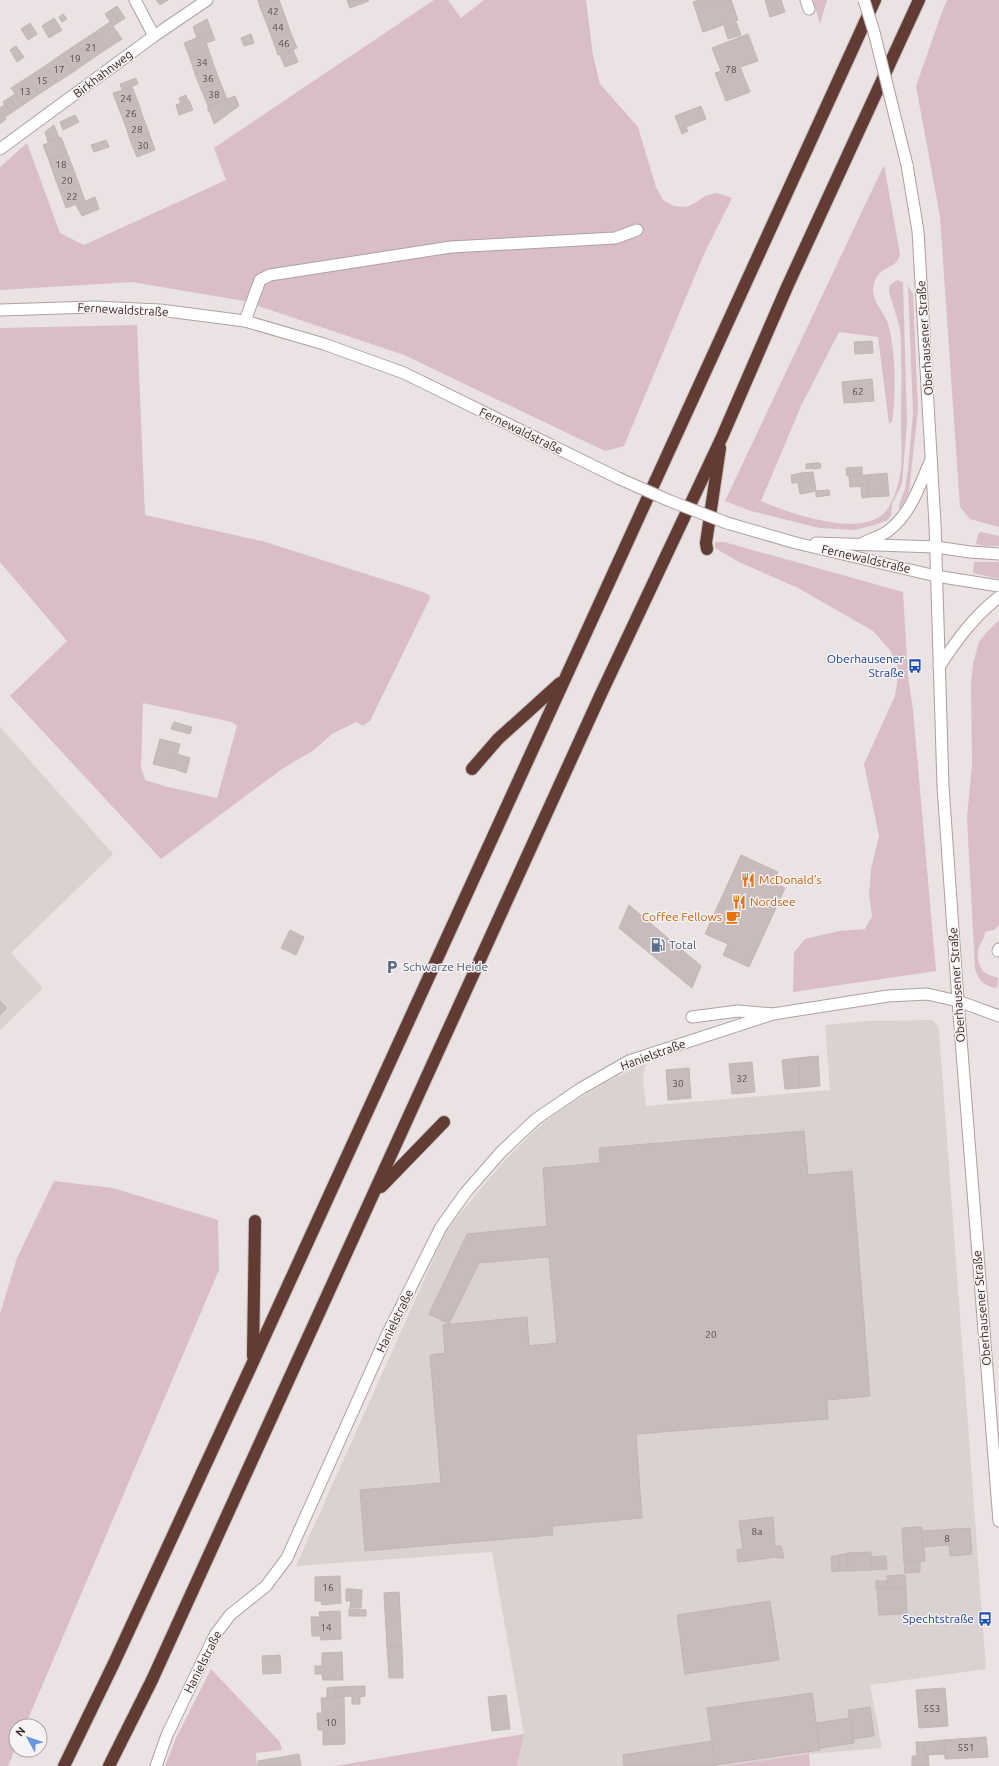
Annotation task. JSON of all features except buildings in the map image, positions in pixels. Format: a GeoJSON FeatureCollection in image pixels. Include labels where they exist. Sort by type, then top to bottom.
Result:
{"type":"FeatureCollection","features":[{"type":"Feature","properties":{"kind":"highway"},"geometry":{"type":"LineString","coordinates":[[64,1766],[114,1663],[875,0]]}},
{"type":"Feature","properties":{"kind":"highway"},"geometry":{"type":"LineString","coordinates":[[109,1766],[152,1680],[616,661],[722,437],[787,287],[920,0]]}},
{"type":"Feature","properties":{"kind":"highway"},"geometry":{"type":"LineString","coordinates":[[707,549],[706,543],[722,437]]}},
{"type":"Feature","properties":{"kind":"highway"},"geometry":{"type":"LineString","coordinates":[[472,769],[498,739],[564,680]]}},
{"type":"Feature","properties":{"kind":"highway"},"geometry":{"type":"LineString","coordinates":[[374,1193],[444,1122]]}},
{"type":"Feature","properties":{"kind":"highway"},"geometry":{"type":"LineString","coordinates":[[252,1362],[255,1221]]}},
{"type":"Feature","properties":{"kind":"street"},"geometry":{"type":"LineString","coordinates":[[135,0],[154,36]]}},
{"type":"Feature","properties":{"kind":"street","name":"Birkhahnweg"},"geometry":{"type":"LineString","coordinates":[[0,149],[154,36],[207,0]]}},
{"type":"Feature","properties":{"kind":"street","name":"Oberhausener Straße"},"geometry":{"type":"LineString","coordinates":[[864,0],[874,32],[907,165],[918,231],[932,457],[943,779],[958,1001],[999,1521]]}},
{"type":"Feature","properties":{"kind":"street"},"geometry":{"type":"LineString","coordinates":[[245,322],[260,280],[270,275],[451,247],[615,238],[637,230]]}},
{"type":"Feature","properties":{"kind":"street","name":"Fernewaldstraße"},"geometry":{"type":"LineString","coordinates":[[0,310],[94,307],[160,310],[245,322],[324,344],[404,373],[618,478],[670,501],[727,522],[796,543],[936,576],[999,586]]}},
{"type":"Feature","properties":{"kind":"street","name":"Fernewaldstraße"},"geometry":{"type":"LineString","coordinates":[[863,543],[888,531],[900,518],[912,503],[932,457]]}},
{"type":"Feature","properties":{"kind":"street","name":"Fernewaldstraße"},"geometry":{"type":"LineString","coordinates":[[796,543],[863,543],[936,547],[970,552],[999,554]]}},
{"type":"Feature","properties":{"kind":"street"},"geometry":{"type":"LineString","coordinates":[[939,667],[955,642],[983,609],[999,597]]}},
{"type":"Feature","properties":{"kind":"street","name":"Hanielstraße"},"geometry":{"type":"LineString","coordinates":[[156,1766],[167,1735],[215,1635],[230,1615],[266,1586],[287,1558],[387,1335],[441,1227],[466,1192],[501,1152],[536,1119],[580,1089],[629,1061],[772,1014],[888,996],[927,994],[958,1001],[999,1016]]}},
{"type":"Feature","properties":{"kind":"street","name":"Hanielstraße"},"geometry":{"type":"LineString","coordinates":[[692,1017],[738,1011],[772,1014]]}},
{"type":"Feature","properties":{"kind":"shaded area"},"geometry":{"type":"Polygon","coordinates":[[[434,0],[448,0],[461,18],[484,0],[586,0],[593,55],[600,84],[638,127],[656,187],[663,200],[674,206],[686,207],[705,196],[717,193],[732,198],[704,254],[624,446],[605,451],[404,355],[244,301],[132,282],[0,290],[0,167],[27,143],[60,233],[84,245],[226,180],[214,148],[434,0]]]}},
{"type":"Feature","properties":{"kind":"shaded area"},"geometry":{"type":"Polygon","coordinates":[[[813,0],[827,0],[820,24],[813,0]]]}},
{"type":"Feature","properties":{"kind":"shaded area"},"geometry":{"type":"Polygon","coordinates":[[[947,0],[999,0],[999,527],[970,519],[960,507],[940,217],[916,86],[947,0]]]}},
{"type":"Feature","properties":{"kind":"shaded area"},"geometry":{"type":"Polygon","coordinates":[[[884,165],[900,254],[895,263],[882,271],[878,276],[873,290],[877,304],[888,324],[893,347],[895,386],[892,422],[889,424],[878,337],[839,332],[801,406],[761,501],[803,516],[837,523],[853,524],[867,522],[879,517],[891,504],[899,480],[902,457],[901,335],[889,291],[890,285],[897,280],[903,282],[907,423],[902,484],[892,504],[891,515],[888,520],[854,530],[819,528],[751,511],[725,501],[884,165]]]}},
{"type":"Feature","properties":{"kind":"shaded area"},"geometry":{"type":"Polygon","coordinates":[[[908,286],[913,294],[918,409],[909,492],[900,511],[899,505],[905,489],[908,469],[913,413],[908,286]]]}},
{"type":"Feature","properties":{"kind":"shaded area"},"geometry":{"type":"Polygon","coordinates":[[[137,325],[145,515],[262,541],[423,592],[429,595],[430,598],[370,721],[363,726],[356,722],[332,734],[314,750],[282,769],[161,859],[10,696],[67,641],[0,562],[0,328],[137,325]],[[143,703],[141,767],[145,780],[164,786],[217,798],[237,726],[232,722],[143,703]]]}},
{"type":"Feature","properties":{"kind":"shaded area"},"geometry":{"type":"Polygon","coordinates":[[[981,532],[999,536],[999,546],[984,546],[976,544],[978,534],[981,532]]]}},
{"type":"Feature","properties":{"kind":"shaded area"},"geometry":{"type":"Polygon","coordinates":[[[715,542],[724,542],[903,592],[908,676],[913,710],[936,971],[793,992],[794,952],[805,939],[839,931],[865,929],[872,916],[869,894],[871,869],[879,836],[864,764],[895,696],[899,670],[890,650],[873,631],[798,588],[739,562],[715,548],[715,542]]]}},
{"type":"Feature","properties":{"kind":"shaded area"},"geometry":{"type":"Polygon","coordinates":[[[974,562],[999,562],[999,579],[973,573],[974,562]]]}},
{"type":"Feature","properties":{"kind":"shaded area"},"geometry":{"type":"Polygon","coordinates":[[[999,620],[999,925],[994,930],[985,932],[978,950],[981,968],[986,973],[998,978],[997,988],[983,983],[975,969],[967,818],[972,764],[971,685],[973,664],[979,642],[999,620]]]}},
{"type":"Feature","properties":{"kind":"shaded area"},"geometry":{"type":"Polygon","coordinates":[[[0,727],[113,854],[11,953],[43,988],[0,1030],[0,727]]]}},
{"type":"Feature","properties":{"kind":"shaded area"},"geometry":{"type":"Polygon","coordinates":[[[932,1020],[938,1026],[939,1031],[986,1669],[870,1685],[882,1748],[809,1754],[723,1766],[517,1766],[524,1734],[492,1552],[296,1566],[446,1231],[503,1162],[543,1123],[573,1102],[606,1082],[646,1063],[643,1077],[646,1106],[830,1090],[825,1025],[866,1021],[932,1020]]]}},
{"type":"Feature","properties":{"kind":"shaded area"},"geometry":{"type":"Polygon","coordinates":[[[54,1181],[113,1188],[218,1220],[219,1270],[28,1718],[8,1718],[8,1758],[11,1758],[8,1766],[0,1766],[0,1314],[17,1258],[54,1181]]]}},
{"type":"Feature","properties":{"kind":"shaded area"},"geometry":{"type":"Polygon","coordinates":[[[211,1669],[280,1742],[282,1750],[256,1753],[257,1766],[165,1766],[176,1738],[211,1669]]]}},
{"type":"Feature","properties":{"kind":"shaded area"},"geometry":{"type":"Polygon","coordinates":[[[524,1734],[517,1766],[335,1766],[524,1734]]]}},
{"type":"Feature","properties":{"kind":"shaded area"},"geometry":{"type":"Polygon","coordinates":[[[809,1754],[810,1766],[723,1766],[809,1754]]]}},
{"type":"Feature","properties":{"kind":"place","name":"Oberhausener Straße"},"geometry":{"type":"Point","coordinates":[915,666]}},
{"type":"Feature","properties":{"kind":"place","name":"McDonald's"},"geometry":{"type":"Point","coordinates":[748,880]}},
{"type":"Feature","properties":{"kind":"place","name":"Nordsee"},"geometry":{"type":"Point","coordinates":[739,902]}},
{"type":"Feature","properties":{"kind":"place","name":"Coffee Fellows"},"geometry":{"type":"Point","coordinates":[733,917]}},
{"type":"Feature","properties":{"kind":"place","name":"Total"},"geometry":{"type":"Point","coordinates":[658,945]}},
{"type":"Feature","properties":{"kind":"place","name":"Schwarze Heide"},"geometry":{"type":"Point","coordinates":[392,967]}},
{"type":"Feature","properties":{"kind":"place","name":"Spechtstraße"},"geometry":{"type":"Point","coordinates":[985,1619]}}]}
